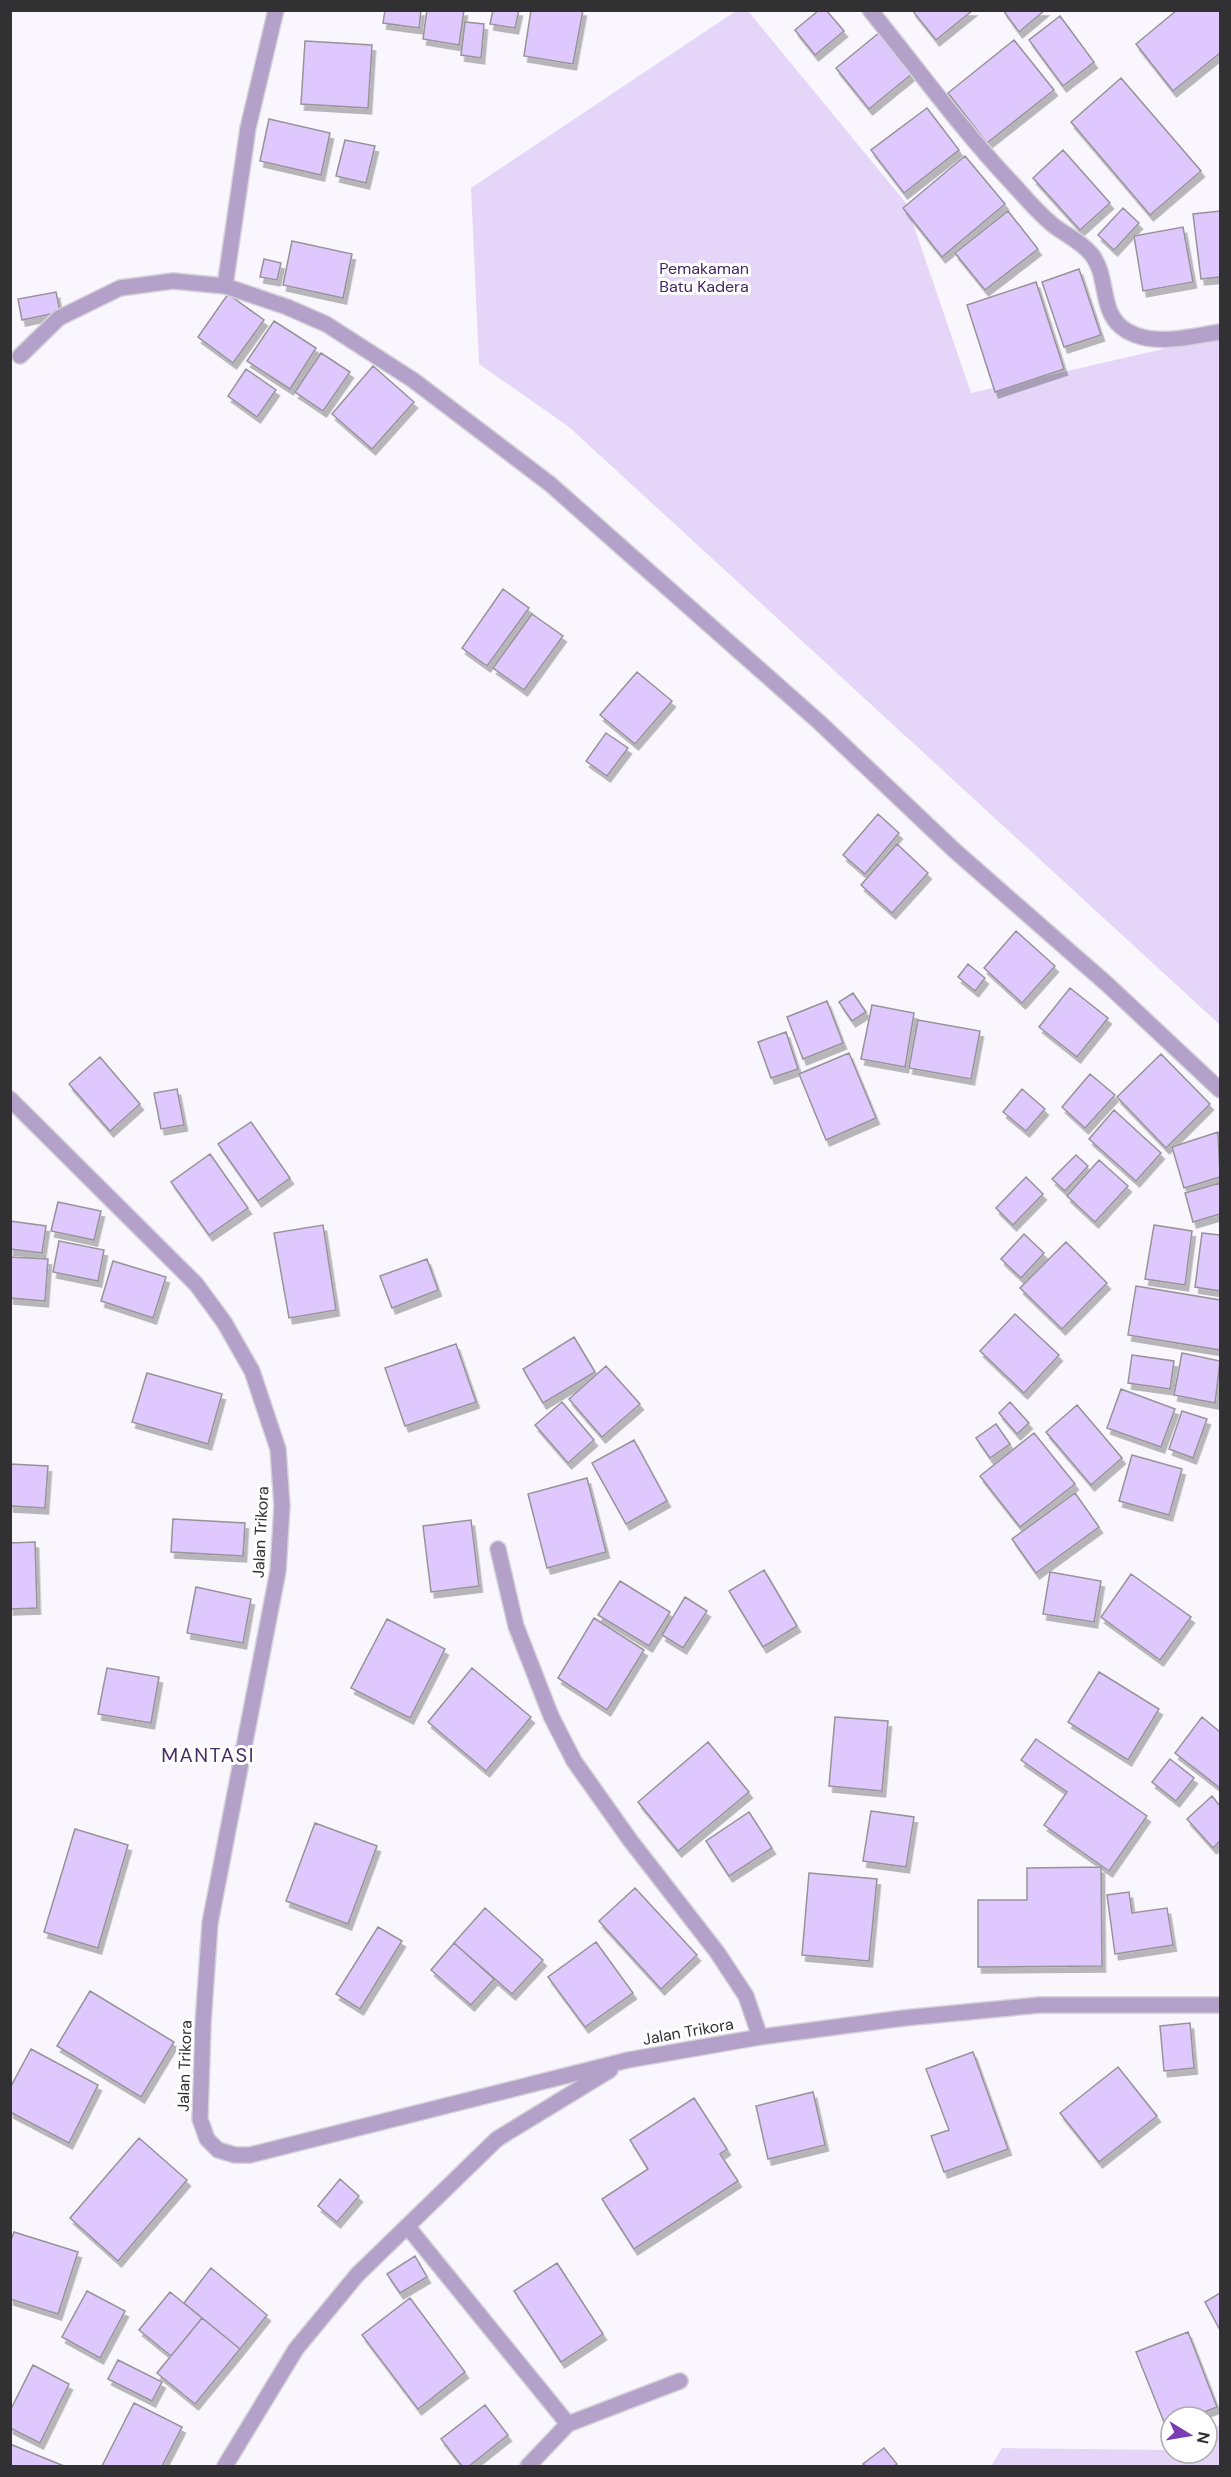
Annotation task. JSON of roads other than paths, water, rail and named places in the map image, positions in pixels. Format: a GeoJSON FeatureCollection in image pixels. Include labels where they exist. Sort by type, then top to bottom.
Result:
{"type":"FeatureCollection","features":[{"type":"Feature","properties":{"kind":"street"},"geometry":{"type":"LineString","coordinates":[[225,286],[248,128],[276,10]]}},
{"type":"Feature","properties":{"kind":"street"},"geometry":{"type":"LineString","coordinates":[[870,10],[1010,181],[1053,225],[1083,243],[1096,261],[1102,277],[1104,294],[1116,323],[1128,332],[1160,340],[1221,332]]}},
{"type":"Feature","properties":{"kind":"street"},"geometry":{"type":"LineString","coordinates":[[20,356],[59,318],[120,288],[173,281],[225,286],[287,307],[326,324],[413,380],[550,484],[819,722],[954,850],[1108,985],[1221,1090]]}},
{"type":"Feature","properties":{"kind":"street","name":"Jalan Trikora"},"geometry":{"type":"LineString","coordinates":[[12,1103],[196,1284],[224,1322],[252,1371],[278,1449],[282,1506],[278,1571],[210,1923],[203,2024],[201,2119],[207,2139],[218,2150],[235,2155],[250,2155],[628,2060],[760,2037],[904,2018],[1040,2005],[1221,2005]]}},
{"type":"Feature","properties":{"kind":"street"},"geometry":{"type":"LineString","coordinates":[[498,1549],[516,1626],[551,1716],[574,1761],[630,1840],[717,1952],[746,1996],[760,2037]]}},
{"type":"Feature","properties":{"kind":"street"},"geometry":{"type":"LineString","coordinates":[[225,2466],[296,2349],[357,2275],[497,2139],[572,2091],[628,2060]]}},
{"type":"Feature","properties":{"kind":"street"},"geometry":{"type":"LineString","coordinates":[[407,2226],[568,2424]]}},
{"type":"Feature","properties":{"kind":"street"},"geometry":{"type":"LineString","coordinates":[[528,2466],[568,2424],[680,2381]]}},
{"type":"Feature","properties":{"kind":"district","name":"MANTASI"},"geometry":{"type":"Point","coordinates":[208,1755]}},
{"type":"Feature","properties":{"kind":"park label","name":"Pemakaman Batu Kadera"},"geometry":{"type":"Point","coordinates":[704,277]}}]}
